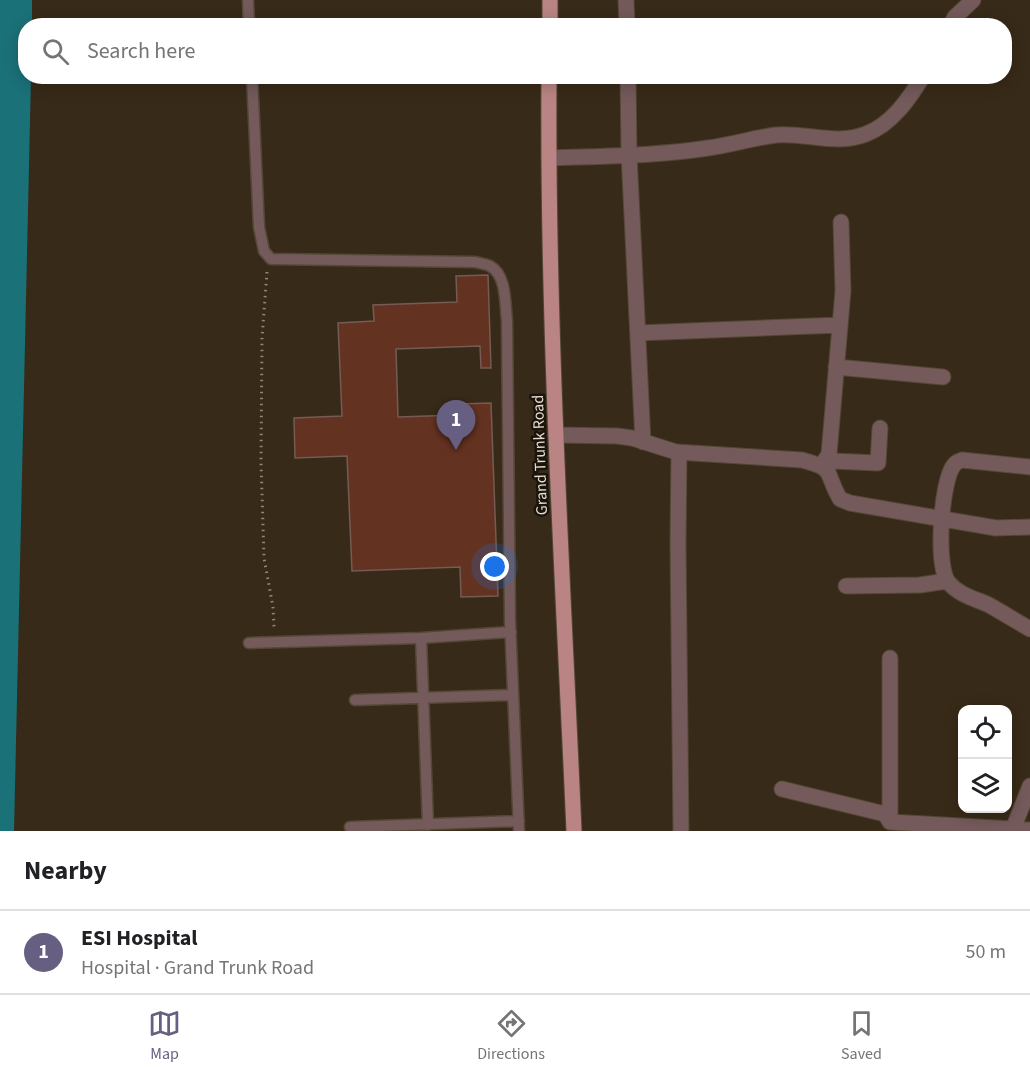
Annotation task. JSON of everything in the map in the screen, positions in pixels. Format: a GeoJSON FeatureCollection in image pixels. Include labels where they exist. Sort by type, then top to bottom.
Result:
{"type":"FeatureCollection","features":[{"type":"Feature","properties":{"kind":"main road"},"geometry":{"type":"LineString","coordinates":[[550,0],[550,18]]}},
{"type":"Feature","properties":{"kind":"main road","name":"Grand Trunk Road"},"geometry":{"type":"LineString","coordinates":[[549,84],[556,435],[574,831]]}},
{"type":"Feature","properties":{"kind":"street"},"geometry":{"type":"LineString","coordinates":[[626,0],[627,18]]}},
{"type":"Feature","properties":{"kind":"street"},"geometry":{"type":"LineString","coordinates":[[954,18],[974,0]]}},
{"type":"Feature","properties":{"kind":"street"},"geometry":{"type":"LineString","coordinates":[[627,84],[643,442]]}},
{"type":"Feature","properties":{"kind":"street"},"geometry":{"type":"LineString","coordinates":[[549,158],[708,148],[778,135],[846,139],[867,134],[887,121],[906,103],[918,84]]}},
{"type":"Feature","properties":{"kind":"street"},"geometry":{"type":"LineString","coordinates":[[824,467],[829,454],[843,291],[841,222]]}},
{"type":"Feature","properties":{"kind":"street"},"geometry":{"type":"LineString","coordinates":[[638,333],[840,325]]}},
{"type":"Feature","properties":{"kind":"street"},"geometry":{"type":"LineString","coordinates":[[836,367],[943,377]]}},
{"type":"Feature","properties":{"kind":"street"},"geometry":{"type":"LineString","coordinates":[[824,467],[832,461],[878,463],[880,428]]}},
{"type":"Feature","properties":{"kind":"street"},"geometry":{"type":"LineString","coordinates":[[556,435],[617,436],[679,452],[802,459],[824,467],[830,474],[840,499],[850,503],[996,528],[1030,527]]}},
{"type":"Feature","properties":{"kind":"street"},"geometry":{"type":"LineString","coordinates":[[679,452],[681,831]]}},
{"type":"Feature","properties":{"kind":"street"},"geometry":{"type":"LineString","coordinates":[[1030,467],[962,460],[956,462],[952,467],[940,518],[943,570],[947,581],[957,590],[1030,629]]}},
{"type":"Feature","properties":{"kind":"street"},"geometry":{"type":"LineString","coordinates":[[846,586],[920,585],[947,581]]}},
{"type":"Feature","properties":{"kind":"street"},"geometry":{"type":"LineString","coordinates":[[890,658],[890,827]]}},
{"type":"Feature","properties":{"kind":"street"},"geometry":{"type":"LineString","coordinates":[[1013,829],[1030,786]]}},
{"type":"Feature","properties":{"kind":"street"},"geometry":{"type":"LineString","coordinates":[[783,789],[885,814],[890,827]]}},
{"type":"Feature","properties":{"kind":"street"},"geometry":{"type":"LineString","coordinates":[[890,827],[1030,830]]}},
{"type":"Feature","properties":{"kind":"lane"},"geometry":{"type":"LineString","coordinates":[[248,0],[249,18]]}},
{"type":"Feature","properties":{"kind":"lane"},"geometry":{"type":"LineString","coordinates":[[252,84],[259,227],[264,251],[271,259],[475,262],[490,266],[498,273],[503,284],[507,321],[511,632],[519,826],[350,827]]}},
{"type":"Feature","properties":{"kind":"lane"},"geometry":{"type":"LineString","coordinates":[[249,643],[421,638],[511,632]]}},
{"type":"Feature","properties":{"kind":"lane"},"geometry":{"type":"LineString","coordinates":[[421,638],[428,825]]}},
{"type":"Feature","properties":{"kind":"lane"},"geometry":{"type":"LineString","coordinates":[[355,700],[513,695]]}},
{"type":"Feature","properties":{"kind":"path"},"geometry":{"type":"LineString","coordinates":[[271,259],[266,280],[262,338],[261,461],[264,558],[273,607],[275,642]]}},
{"type":"Feature","properties":{"kind":"water"},"geometry":{"type":"Polygon","coordinates":[[[0,0],[32,0],[32,18],[18,18],[18,84],[31,84],[14,831],[0,831],[0,0]]]}},
{"type":"Feature","properties":{"kind":"building"},"geometry":{"type":"Polygon","coordinates":[[[488,275],[491,368],[481,368],[480,346],[396,349],[398,417],[458,415],[458,404],[491,403],[498,596],[461,597],[460,567],[352,571],[347,456],[295,458],[294,418],[342,416],[338,323],[374,321],[373,305],[457,302],[456,276],[488,275]]]}},
{"type":"Feature","properties":{"kind":"place","name":"ESI Hospital"},"geometry":{"type":"Point","coordinates":[456,450]}}]}
